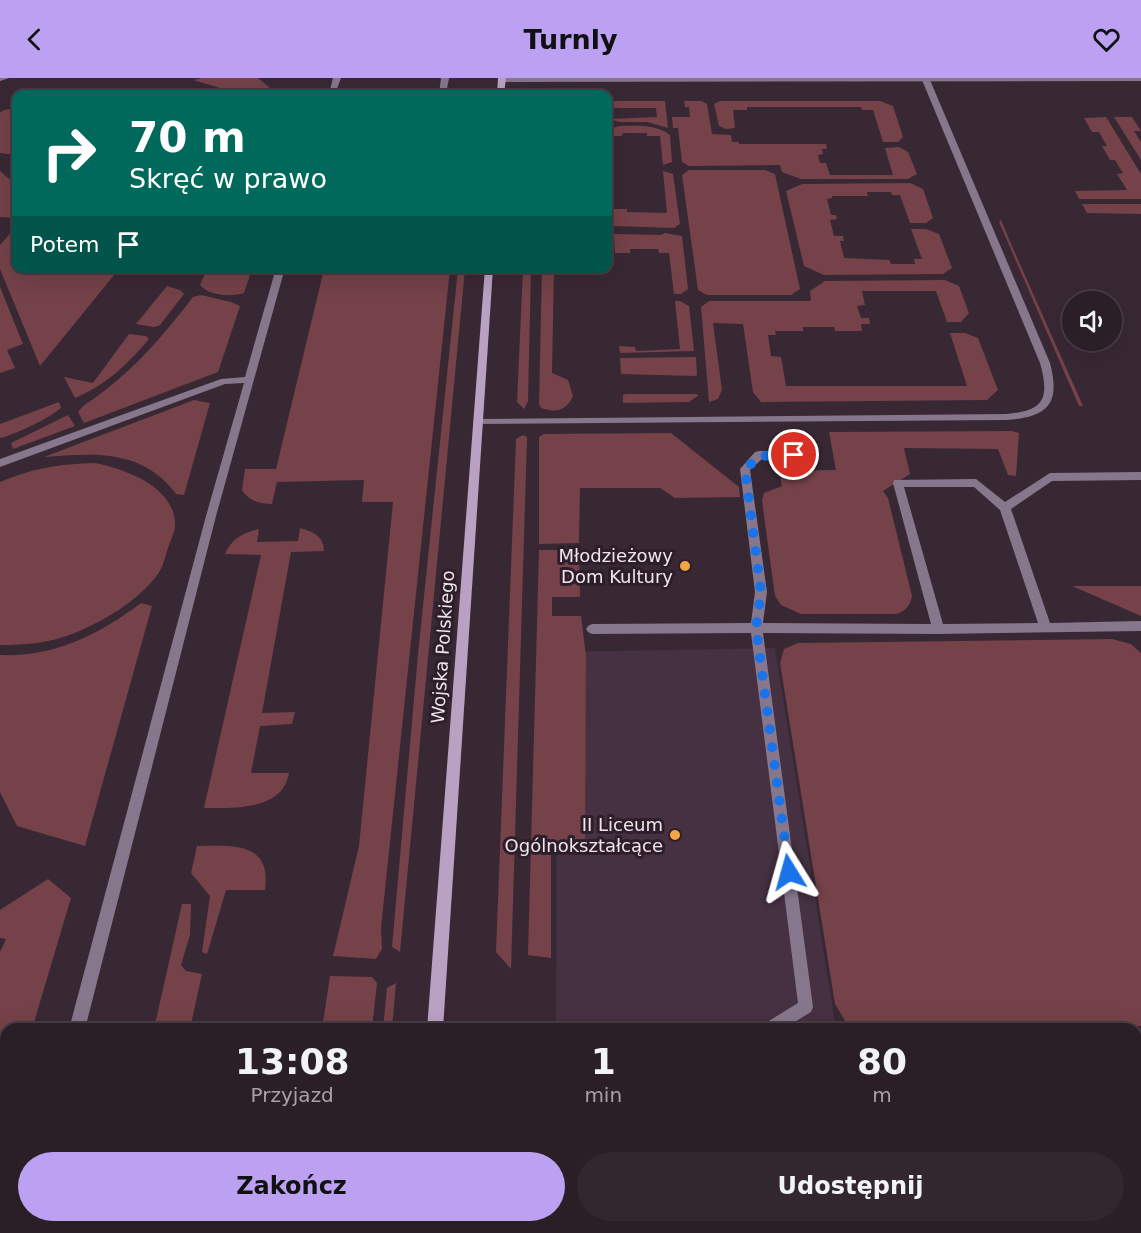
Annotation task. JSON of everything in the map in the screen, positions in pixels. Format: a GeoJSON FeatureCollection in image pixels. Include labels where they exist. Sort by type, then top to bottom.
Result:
{"type":"FeatureCollection","features":[{"type":"Feature","properties":{"kind":"main road","name":"Wojska Polskiego"},"geometry":{"type":"LineString","coordinates":[[435,1023],[489,273]]}},
{"type":"Feature","properties":{"kind":"street"},"geometry":{"type":"LineString","coordinates":[[0,79],[5,78]]}},
{"type":"Feature","properties":{"kind":"street"},"geometry":{"type":"LineString","coordinates":[[502,79],[1141,80]]}},
{"type":"Feature","properties":{"kind":"street"},"geometry":{"type":"LineString","coordinates":[[478,422],[1025,417],[1042,410],[1050,396],[1051,381],[1045,363],[926,80]]}},
{"type":"Feature","properties":{"kind":"street"},"geometry":{"type":"LineString","coordinates":[[79,1023],[248,380],[280,273]]}},
{"type":"Feature","properties":{"kind":"street"},"geometry":{"type":"LineString","coordinates":[[0,463],[224,381],[248,380]]}},
{"type":"Feature","properties":{"kind":"street"},"geometry":{"type":"LineString","coordinates":[[779,1023],[806,1007],[756,628],[761,592],[745,470],[759,456],[794,455]]}},
{"type":"Feature","properties":{"kind":"street"},"geometry":{"type":"LineString","coordinates":[[1005,508],[1050,477],[1141,476]]}},
{"type":"Feature","properties":{"kind":"street"},"geometry":{"type":"LineString","coordinates":[[938,629],[898,483],[976,483],[1005,508],[1046,628]]}},
{"type":"Feature","properties":{"kind":"street"},"geometry":{"type":"LineString","coordinates":[[592,628],[938,629],[1141,626]]}},
{"type":"Feature","properties":{"kind":"shaded area"},"geometry":{"type":"Polygon","coordinates":[[[258,78],[270,88],[269,90],[224,90],[193,80],[258,78]]]}},
{"type":"Feature","properties":{"kind":"shaded area"},"geometry":{"type":"Polygon","coordinates":[[[612,101],[665,101],[668,128],[647,122],[612,120],[657,117],[656,108],[612,108],[612,101]]]}},
{"type":"Feature","properties":{"kind":"shaded area"},"geometry":{"type":"Polygon","coordinates":[[[684,101],[702,101],[707,104],[712,134],[731,135],[732,142],[739,142],[739,144],[826,144],[827,149],[822,149],[823,154],[818,155],[820,163],[826,163],[830,175],[893,175],[885,148],[899,147],[908,152],[917,174],[908,179],[801,179],[782,172],[780,165],[689,166],[682,162],[678,128],[673,128],[672,117],[690,117],[689,107],[685,107],[684,101]]]}},
{"type":"Feature","properties":{"kind":"shaded area"},"geometry":{"type":"Polygon","coordinates":[[[720,101],[880,101],[893,106],[903,137],[898,142],[883,142],[873,110],[862,110],[861,107],[747,107],[747,110],[733,110],[735,128],[726,129],[719,126],[714,104],[720,101]]]}},
{"type":"Feature","properties":{"kind":"shaded area"},"geometry":{"type":"Polygon","coordinates":[[[12,108],[12,154],[0,153],[0,113],[12,108]]]}},
{"type":"Feature","properties":{"kind":"shaded area"},"geometry":{"type":"Polygon","coordinates":[[[1106,117],[1141,174],[1141,199],[1079,199],[1075,191],[1127,190],[1117,174],[1123,173],[1115,160],[1110,160],[1102,146],[1107,146],[1099,132],[1092,132],[1084,118],[1106,117]]]}},
{"type":"Feature","properties":{"kind":"shaded area"},"geometry":{"type":"Polygon","coordinates":[[[1114,117],[1132,117],[1141,131],[1134,131],[1141,142],[1141,160],[1114,117]]]}},
{"type":"Feature","properties":{"kind":"shaded area"},"geometry":{"type":"Polygon","coordinates":[[[639,126],[664,131],[670,135],[672,162],[663,165],[660,136],[647,136],[647,133],[623,133],[622,136],[612,136],[612,128],[639,126]]]}},
{"type":"Feature","properties":{"kind":"shaded area"},"geometry":{"type":"Polygon","coordinates":[[[689,170],[765,170],[775,174],[800,289],[791,295],[707,295],[698,290],[682,175],[689,170]]]}},
{"type":"Feature","properties":{"kind":"shaded area"},"geometry":{"type":"Polygon","coordinates":[[[0,171],[12,182],[12,218],[0,217],[0,171]]]}},
{"type":"Feature","properties":{"kind":"shaded area"},"geometry":{"type":"Polygon","coordinates":[[[663,171],[673,174],[680,224],[674,228],[614,226],[613,209],[627,209],[627,212],[667,213],[663,171]]]}},
{"type":"Feature","properties":{"kind":"shaded area"},"geometry":{"type":"Polygon","coordinates":[[[910,183],[923,189],[933,218],[926,223],[910,223],[900,195],[892,195],[891,192],[867,192],[868,196],[832,196],[827,199],[831,215],[836,215],[837,219],[830,220],[834,236],[843,236],[844,241],[840,241],[844,258],[889,260],[891,264],[915,264],[914,259],[922,259],[911,229],[926,229],[939,234],[952,268],[943,274],[824,275],[804,266],[786,191],[802,184],[910,183]]]}},
{"type":"Feature","properties":{"kind":"shaded area"},"geometry":{"type":"Polygon","coordinates":[[[1082,204],[1141,204],[1141,214],[1087,213],[1082,204]]]}},
{"type":"Feature","properties":{"kind":"shaded area"},"geometry":{"type":"Polygon","coordinates":[[[1001,220],[1083,406],[1079,406],[999,222],[1001,220]]]}},
{"type":"Feature","properties":{"kind":"shaded area"},"geometry":{"type":"Polygon","coordinates":[[[12,232],[12,273],[116,273],[40,366],[0,269],[0,245],[12,232]]]}},
{"type":"Feature","properties":{"kind":"shaded area"},"geometry":{"type":"Polygon","coordinates":[[[665,233],[682,236],[688,289],[681,294],[674,294],[669,253],[659,253],[658,249],[630,249],[630,253],[615,253],[614,234],[661,235],[665,233]]]}},
{"type":"Feature","properties":{"kind":"shaded area"},"geometry":{"type":"Polygon","coordinates":[[[205,273],[251,273],[244,293],[227,295],[214,293],[200,285],[205,273]]]}},
{"type":"Feature","properties":{"kind":"shaded area"},"geometry":{"type":"Polygon","coordinates":[[[323,273],[450,273],[381,928],[382,949],[376,959],[333,956],[359,846],[393,502],[362,502],[364,480],[277,482],[272,504],[255,501],[242,490],[245,469],[276,469],[323,273]]]}},
{"type":"Feature","properties":{"kind":"shaded area"},"geometry":{"type":"Polygon","coordinates":[[[458,273],[465,273],[400,952],[392,947],[418,654],[458,273]]]}},
{"type":"Feature","properties":{"kind":"shaded area"},"geometry":{"type":"Polygon","coordinates":[[[523,273],[531,273],[528,401],[524,409],[517,402],[523,273]]]}},
{"type":"Feature","properties":{"kind":"shaded area"},"geometry":{"type":"Polygon","coordinates":[[[542,273],[554,273],[552,373],[568,380],[573,396],[560,410],[541,408],[539,404],[542,273]]]}},
{"type":"Feature","properties":{"kind":"shaded area"},"geometry":{"type":"Polygon","coordinates":[[[945,280],[959,286],[969,313],[961,322],[947,322],[936,291],[862,291],[865,305],[857,306],[861,318],[869,318],[870,324],[861,324],[862,331],[835,331],[834,327],[803,327],[803,331],[775,331],[776,335],[768,335],[771,356],[781,357],[786,386],[967,386],[950,333],[965,333],[978,338],[998,390],[987,400],[761,402],[753,392],[743,324],[713,323],[722,390],[718,399],[709,402],[701,307],[709,301],[811,301],[810,291],[825,281],[945,280]]]}},
{"type":"Feature","properties":{"kind":"shaded area"},"geometry":{"type":"Polygon","coordinates":[[[167,286],[180,290],[184,294],[160,325],[154,327],[136,324],[167,286]]]}},
{"type":"Feature","properties":{"kind":"shaded area"},"geometry":{"type":"Polygon","coordinates":[[[0,287],[23,344],[7,350],[15,368],[0,373],[0,287]]]}},
{"type":"Feature","properties":{"kind":"shaded area"},"geometry":{"type":"Polygon","coordinates":[[[201,295],[240,306],[218,372],[84,423],[78,412],[83,406],[129,369],[156,343],[193,297],[201,295]]]}},
{"type":"Feature","properties":{"kind":"shaded area"},"geometry":{"type":"Polygon","coordinates":[[[675,301],[689,306],[694,351],[620,353],[619,346],[635,347],[636,351],[680,349],[675,301]]]}},
{"type":"Feature","properties":{"kind":"shaded area"},"geometry":{"type":"Polygon","coordinates":[[[129,334],[146,336],[149,339],[115,373],[97,387],[75,398],[64,377],[93,383],[129,334]]]}},
{"type":"Feature","properties":{"kind":"shaded area"},"geometry":{"type":"Polygon","coordinates":[[[696,357],[697,375],[695,376],[621,374],[620,358],[696,357]]]}},
{"type":"Feature","properties":{"kind":"shaded area"},"geometry":{"type":"Polygon","coordinates":[[[623,395],[699,395],[689,402],[623,403],[623,395]]]}},
{"type":"Feature","properties":{"kind":"shaded area"},"geometry":{"type":"Polygon","coordinates":[[[194,400],[210,403],[184,495],[176,494],[163,479],[133,461],[99,455],[44,457],[194,400]]]}},
{"type":"Feature","properties":{"kind":"shaded area"},"geometry":{"type":"Polygon","coordinates":[[[59,402],[61,408],[47,417],[18,432],[0,437],[0,424],[59,402]]]}},
{"type":"Feature","properties":{"kind":"shaded area"},"geometry":{"type":"Polygon","coordinates":[[[68,415],[75,426],[13,449],[11,443],[68,415]]]}},
{"type":"Feature","properties":{"kind":"shaded area"},"geometry":{"type":"Polygon","coordinates":[[[1012,431],[1019,433],[1016,476],[1008,475],[998,449],[904,448],[910,474],[883,491],[888,498],[912,596],[905,609],[897,614],[801,614],[781,605],[775,596],[762,501],[764,493],[782,486],[779,471],[836,470],[829,432],[1012,431]]]}},
{"type":"Feature","properties":{"kind":"shaded area"},"geometry":{"type":"Polygon","coordinates":[[[671,433],[739,487],[740,497],[675,498],[660,488],[580,488],[579,543],[539,544],[539,437],[544,434],[671,433]]]}},
{"type":"Feature","properties":{"kind":"shaded area"},"geometry":{"type":"Polygon","coordinates":[[[523,435],[527,437],[511,969],[496,952],[516,439],[523,435]]]}},
{"type":"Feature","properties":{"kind":"shaded area"},"geometry":{"type":"Polygon","coordinates":[[[95,463],[134,475],[147,482],[168,501],[175,527],[160,571],[150,584],[130,602],[84,629],[46,641],[0,645],[0,482],[47,468],[95,463]]]}},
{"type":"Feature","properties":{"kind":"shaded area"},"geometry":{"type":"Polygon","coordinates":[[[300,528],[320,538],[324,551],[291,552],[262,713],[295,712],[292,724],[260,726],[251,773],[289,773],[285,785],[267,801],[255,805],[204,808],[261,555],[225,554],[235,540],[248,532],[259,529],[257,542],[298,541],[300,528]]]}},
{"type":"Feature","properties":{"kind":"shaded area"},"geometry":{"type":"Polygon","coordinates":[[[539,550],[579,550],[580,597],[552,597],[552,616],[581,616],[586,656],[585,851],[551,852],[551,958],[528,955],[539,550]]]}},
{"type":"Feature","properties":{"kind":"shaded area"},"geometry":{"type":"Polygon","coordinates":[[[1072,586],[1141,586],[1141,616],[1072,586]]]}},
{"type":"Feature","properties":{"kind":"shaded area"},"geometry":{"type":"Polygon","coordinates":[[[141,603],[152,606],[85,846],[17,826],[0,792],[0,655],[39,652],[75,642],[109,625],[141,603]]]}},
{"type":"Feature","properties":{"kind":"shaded area"},"geometry":{"type":"Polygon","coordinates":[[[1112,639],[1131,644],[1141,653],[1141,1023],[846,1023],[835,1004],[780,663],[784,649],[798,643],[1112,639]]]}},
{"type":"Feature","properties":{"kind":"shaded area"},"geometry":{"type":"Polygon","coordinates":[[[775,648],[835,1023],[556,1023],[557,652],[775,648]]]}},
{"type":"Feature","properties":{"kind":"shaded area"},"geometry":{"type":"Polygon","coordinates":[[[197,846],[236,847],[247,850],[262,862],[266,874],[265,890],[226,890],[207,954],[202,952],[210,896],[191,873],[197,846]]]}},
{"type":"Feature","properties":{"kind":"shaded area"},"geometry":{"type":"Polygon","coordinates":[[[48,879],[71,898],[34,1023],[0,1023],[0,952],[6,939],[0,938],[0,910],[48,879]]]}},
{"type":"Feature","properties":{"kind":"shaded area"},"geometry":{"type":"Polygon","coordinates":[[[182,904],[191,904],[190,935],[181,965],[186,971],[202,974],[191,1023],[155,1023],[182,904]]]}},
{"type":"Feature","properties":{"kind":"shaded area"},"geometry":{"type":"Polygon","coordinates":[[[330,976],[372,977],[377,983],[373,1023],[323,1023],[330,976]]]}},
{"type":"Feature","properties":{"kind":"shaded area"},"geometry":{"type":"Polygon","coordinates":[[[396,983],[393,1023],[384,1023],[387,988],[396,983]]]}},
{"type":"Feature","properties":{"kind":"place","name":"Młodzieżowy Dom Kultury"},"geometry":{"type":"Point","coordinates":[685,566]}},
{"type":"Feature","properties":{"kind":"place","name":"II Liceum Ogólnokształcące"},"geometry":{"type":"Point","coordinates":[675,835]}},
{"type":"Feature","properties":{"kind":"route"},"geometry":{"type":"LineString","coordinates":[[789,872],[756,628],[761,592],[745,470],[759,456],[794,455]]}}]}
